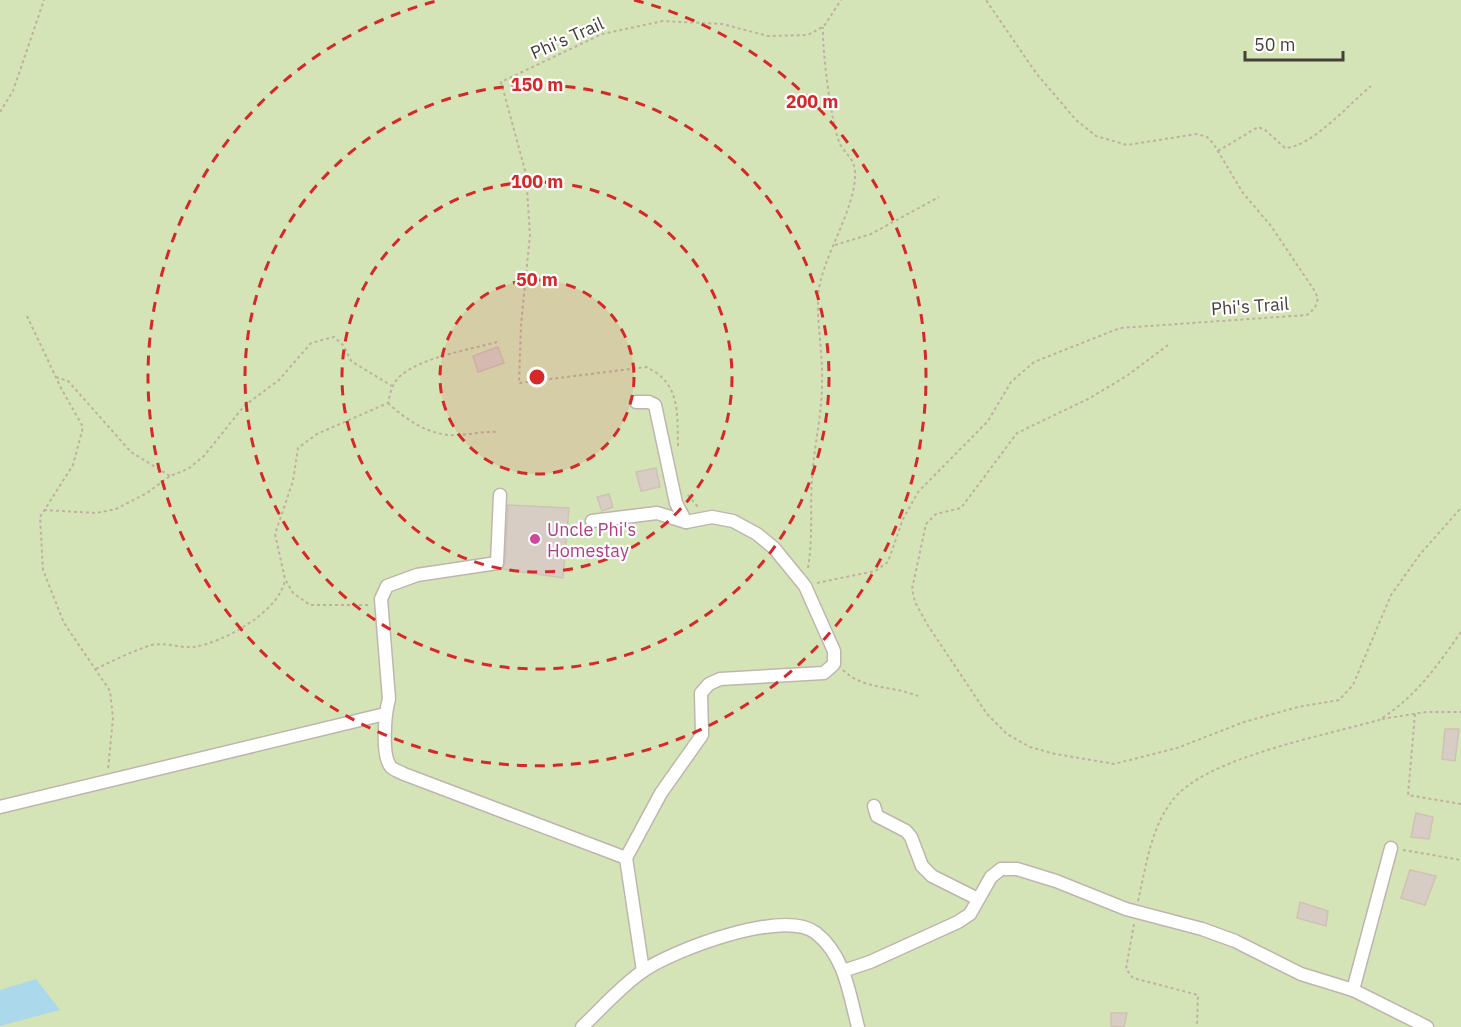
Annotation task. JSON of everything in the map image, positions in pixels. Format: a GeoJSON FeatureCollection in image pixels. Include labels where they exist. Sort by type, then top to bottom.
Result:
{"type":"FeatureCollection","features":[{"type":"Feature","properties":{"kind":"street"},"geometry":{"type":"LineString","coordinates":[[636,402],[649,402],[655,405],[663,433],[668,470],[676,503],[686,522]]}},
{"type":"Feature","properties":{"kind":"street"},"geometry":{"type":"LineString","coordinates":[[500,495],[497,563],[417,575],[387,586],[381,599],[389,699],[385,714],[386,756],[391,767],[397,771],[626,858]]}},
{"type":"Feature","properties":{"kind":"street"},"geometry":{"type":"LineString","coordinates":[[592,521],[657,513],[686,522],[712,517],[733,520],[757,534],[774,548],[805,586],[819,613],[835,658],[831,669],[824,673],[720,679],[709,684],[701,693],[702,735],[661,793],[626,858],[643,971]]}},
{"type":"Feature","properties":{"kind":"street"},"geometry":{"type":"LineString","coordinates":[[0,807],[385,714]]}},
{"type":"Feature","properties":{"kind":"street"},"geometry":{"type":"LineString","coordinates":[[874,806],[877,816],[901,827],[911,837],[922,866],[932,876],[978,898]]}},
{"type":"Feature","properties":{"kind":"street"},"geometry":{"type":"LineString","coordinates":[[1353,990],[1391,848]]}},
{"type":"Feature","properties":{"kind":"street"},"geometry":{"type":"LineString","coordinates":[[843,971],[879,959],[958,922],[970,914],[991,877],[1001,869],[1017,869],[1056,881],[1136,912],[1202,929],[1235,942],[1301,974],[1353,990],[1427,1027]]}},
{"type":"Feature","properties":{"kind":"street"},"geometry":{"type":"LineString","coordinates":[[582,1027],[643,971],[716,938],[751,928],[779,927],[800,927],[814,932],[833,951],[843,971],[858,1027]]}},
{"type":"Feature","properties":{"kind":"path"},"geometry":{"type":"LineString","coordinates":[[0,112],[13,91],[44,0]]}},
{"type":"Feature","properties":{"kind":"path"},"geometry":{"type":"LineString","coordinates":[[805,586],[813,512],[812,478],[822,384],[818,297],[820,278],[835,245],[855,172],[852,158],[840,144],[824,53],[823,27],[841,0]]}},
{"type":"Feature","properties":{"kind":"path","name":"Phi's Trail"},"geometry":{"type":"LineString","coordinates":[[805,586],[874,571],[888,562],[903,519],[918,492],[988,421],[1011,382],[1034,362],[1120,328],[1280,319],[1308,315],[1315,308],[1318,298],[1314,290],[1271,226],[1243,193],[1207,137],[1197,134],[1127,145],[1096,136],[1076,120],[1036,73],[1024,51],[998,21],[986,0]]}},
{"type":"Feature","properties":{"kind":"path","name":"Phi's Trail"},"geometry":{"type":"LineString","coordinates":[[679,456],[676,398],[664,378],[646,367],[519,383],[521,325],[530,235],[526,174],[501,82],[602,34],[654,23],[722,24],[768,36],[808,35],[823,27]]}},
{"type":"Feature","properties":{"kind":"path"},"geometry":{"type":"LineString","coordinates":[[1218,151],[1258,127],[1265,130],[1285,148],[1292,147],[1322,129],[1371,86]]}},
{"type":"Feature","properties":{"kind":"path"},"geometry":{"type":"LineString","coordinates":[[835,245],[871,234],[939,197]]}},
{"type":"Feature","properties":{"kind":"path"},"geometry":{"type":"LineString","coordinates":[[27,316],[83,427],[73,465],[40,517],[44,570],[64,623],[110,691],[113,718],[107,765],[112,781]]}},
{"type":"Feature","properties":{"kind":"path"},"geometry":{"type":"LineString","coordinates":[[44,510],[96,513],[116,509],[147,493],[170,476],[188,469],[204,456],[244,406],[279,380],[311,343],[323,338],[334,337],[344,346],[351,361],[393,387]]}},
{"type":"Feature","properties":{"kind":"path"},"geometry":{"type":"LineString","coordinates":[[382,608],[369,605],[310,605],[293,593],[285,579],[275,534],[293,481],[298,448],[317,434],[388,403],[399,377],[429,360],[497,342]]}},
{"type":"Feature","properties":{"kind":"path"},"geometry":{"type":"LineString","coordinates":[[1168,345],[1128,375],[1090,398],[1017,433],[961,508],[936,514],[926,524],[912,589],[915,602],[927,624],[987,714],[1007,734],[1030,747],[1114,764],[1176,748],[1244,722],[1298,707],[1339,700],[1353,685],[1391,595],[1420,554],[1461,508]]}},
{"type":"Feature","properties":{"kind":"path"},"geometry":{"type":"LineString","coordinates":[[56,377],[68,381],[131,452],[170,476]]}},
{"type":"Feature","properties":{"kind":"path"},"geometry":{"type":"LineString","coordinates":[[388,403],[402,416],[425,428],[450,435],[496,432]]}},
{"type":"Feature","properties":{"kind":"path"},"geometry":{"type":"LineString","coordinates":[[686,490],[691,501],[712,517]]}},
{"type":"Feature","properties":{"kind":"path"},"geometry":{"type":"LineString","coordinates":[[96,669],[153,645],[191,647],[238,630],[276,601],[284,590],[285,579]]}},
{"type":"Feature","properties":{"kind":"path"},"geometry":{"type":"LineString","coordinates":[[1379,720],[1398,708],[1424,684],[1461,632]]}},
{"type":"Feature","properties":{"kind":"path"},"geometry":{"type":"LineString","coordinates":[[835,658],[851,678],[866,685],[898,688],[918,696]]}},
{"type":"Feature","properties":{"kind":"path"},"geometry":{"type":"LineString","coordinates":[[1197,1024],[1198,995],[1133,978],[1126,969],[1153,838],[1172,800],[1199,777],[1233,761],[1379,720],[1415,714],[1461,712]]}},
{"type":"Feature","properties":{"kind":"path"},"geometry":{"type":"LineString","coordinates":[[1415,714],[1408,795],[1461,804]]}},
{"type":"Feature","properties":{"kind":"path"},"geometry":{"type":"LineString","coordinates":[[1391,848],[1461,860]]}},
{"type":"Feature","properties":{"kind":"green space"},"geometry":{"type":"Polygon","coordinates":[[[0,0],[1461,0],[1461,1027],[0,1027],[0,0]]]}},
{"type":"Feature","properties":{"kind":"water"},"geometry":{"type":"Polygon","coordinates":[[[36,979],[60,1010],[0,1026],[0,990],[36,979]]]}},
{"type":"Feature","properties":{"kind":"building"},"geometry":{"type":"Polygon","coordinates":[[[498,347],[504,363],[478,372],[473,356],[498,347]]]}},
{"type":"Feature","properties":{"kind":"building"},"geometry":{"type":"Polygon","coordinates":[[[656,468],[660,487],[641,491],[636,472],[656,468]]]}},
{"type":"Feature","properties":{"kind":"building"},"geometry":{"type":"Polygon","coordinates":[[[609,494],[613,507],[602,511],[597,497],[609,494]]]}},
{"type":"Feature","properties":{"kind":"building","name":"Uncle Phi's Homestay"},"geometry":{"type":"Polygon","coordinates":[[[508,505],[569,508],[563,578],[502,569],[505,563],[508,505]]]}},
{"type":"Feature","properties":{"kind":"building"},"geometry":{"type":"Polygon","coordinates":[[[1445,729],[1459,729],[1455,761],[1442,759],[1445,729]]]}},
{"type":"Feature","properties":{"kind":"building"},"geometry":{"type":"Polygon","coordinates":[[[1416,813],[1433,817],[1429,839],[1411,837],[1416,813]]]}},
{"type":"Feature","properties":{"kind":"building"},"geometry":{"type":"Polygon","coordinates":[[[1410,870],[1436,876],[1425,905],[1401,898],[1410,870]]]}},
{"type":"Feature","properties":{"kind":"building"},"geometry":{"type":"Polygon","coordinates":[[[1300,902],[1328,911],[1326,926],[1297,918],[1300,902]]]}},
{"type":"Feature","properties":{"kind":"building"},"geometry":{"type":"Polygon","coordinates":[[[1111,1013],[1127,1013],[1124,1027],[1111,1026],[1111,1013]]]}},
{"type":"Feature","properties":{"kind":"place","name":"Uncle Phi's Homestay"},"geometry":{"type":"Point","coordinates":[535,539]}}]}
